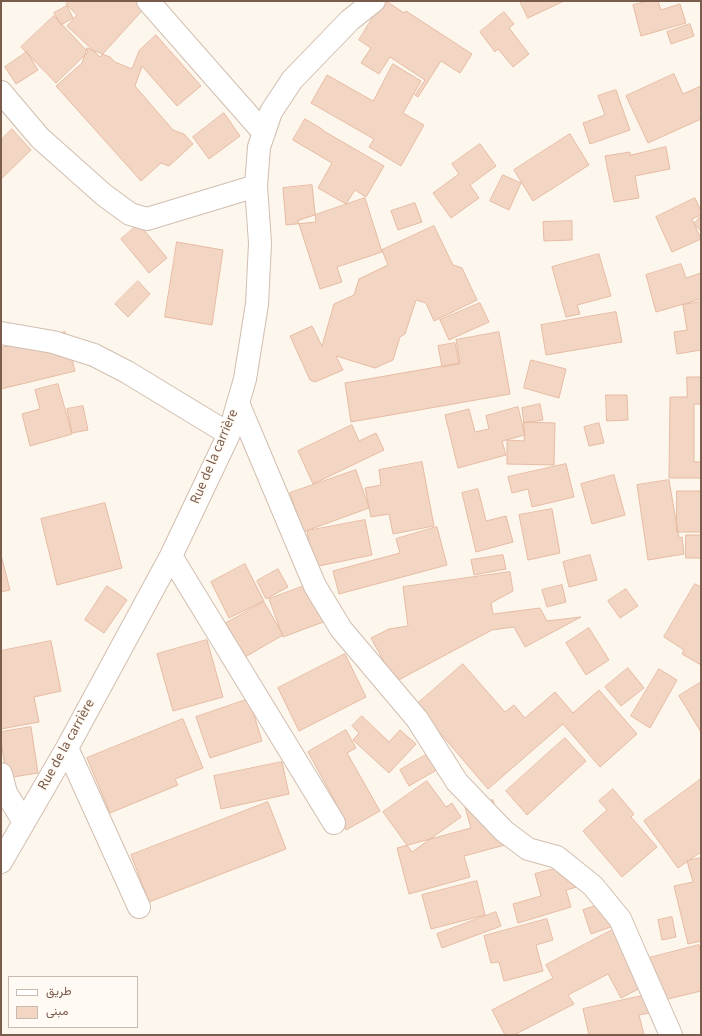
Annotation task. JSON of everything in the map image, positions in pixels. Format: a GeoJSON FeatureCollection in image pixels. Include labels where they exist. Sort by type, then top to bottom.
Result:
{"type":"FeatureCollection","features":[{"type":"Feature","properties":{"kind":"street"},"geometry":{"type":"LineString","coordinates":[[148,1],[264,133]]}},
{"type":"Feature","properties":{"kind":"street","name":"Rue de la carrière"},"geometry":{"type":"LineString","coordinates":[[1,862],[67,748],[171,556],[229,434],[246,379],[257,304],[260,243],[256,186],[259,147],[271,112],[292,80],[350,20],[374,1]]}},
{"type":"Feature","properties":{"kind":"street"},"geometry":{"type":"LineString","coordinates":[[1,92],[40,138],[104,195],[130,214],[147,219],[256,186]]}},
{"type":"Feature","properties":{"kind":"street"},"geometry":{"type":"LineString","coordinates":[[1,333],[53,342],[94,355],[127,372],[229,434]]}},
{"type":"Feature","properties":{"kind":"street"},"geometry":{"type":"LineString","coordinates":[[238,403],[315,586],[341,629],[417,720],[456,782],[504,831],[528,850],[557,857],[593,886],[620,920],[671,1035]]}},
{"type":"Feature","properties":{"kind":"street"},"geometry":{"type":"LineString","coordinates":[[171,556],[334,823]]}},
{"type":"Feature","properties":{"kind":"street"},"geometry":{"type":"LineString","coordinates":[[67,748],[138,907]]}},
{"type":"Feature","properties":{"kind":"street"},"geometry":{"type":"LineString","coordinates":[[1,774],[6,793],[24,822]]}},
{"type":"Feature","properties":{"kind":"building"},"geometry":{"type":"Polygon","coordinates":[[[69,1],[147,1],[149,3],[100,57],[67,26],[77,15],[66,4],[69,1]]]}},
{"type":"Feature","properties":{"kind":"building"},"geometry":{"type":"Polygon","coordinates":[[[383,1],[386,1],[404,13],[406,11],[472,54],[460,73],[441,61],[418,97],[415,95],[425,80],[390,57],[379,74],[361,63],[371,48],[359,40],[383,1]]]}},
{"type":"Feature","properties":{"kind":"building"},"geometry":{"type":"Polygon","coordinates":[[[520,1],[564,1],[528,18],[520,1]]]}},
{"type":"Feature","properties":{"kind":"building"},"geometry":{"type":"Polygon","coordinates":[[[649,1],[658,1],[661,10],[680,4],[686,23],[641,36],[633,5],[649,1]]]}},
{"type":"Feature","properties":{"kind":"building"},"geometry":{"type":"Polygon","coordinates":[[[67,6],[73,18],[61,25],[54,13],[67,6]]]}},
{"type":"Feature","properties":{"kind":"building"},"geometry":{"type":"Polygon","coordinates":[[[504,12],[514,24],[509,28],[529,54],[513,67],[498,49],[495,52],[480,32],[504,12]]]}},
{"type":"Feature","properties":{"kind":"building"},"geometry":{"type":"Polygon","coordinates":[[[54,16],[88,52],[56,83],[21,47],[54,16]]]}},
{"type":"Feature","properties":{"kind":"building"},"geometry":{"type":"Polygon","coordinates":[[[690,24],[694,36],[671,44],[667,32],[690,24]]]}},
{"type":"Feature","properties":{"kind":"building"},"geometry":{"type":"Polygon","coordinates":[[[156,35],[201,86],[177,106],[142,66],[135,86],[173,130],[184,134],[193,144],[169,166],[161,163],[141,181],[56,86],[82,63],[87,48],[110,57],[115,62],[132,69],[139,51],[156,35]]]}},
{"type":"Feature","properties":{"kind":"building"},"geometry":{"type":"Polygon","coordinates":[[[27,52],[38,70],[16,84],[5,67],[27,52]]]}},
{"type":"Feature","properties":{"kind":"building"},"geometry":{"type":"Polygon","coordinates":[[[393,64],[421,81],[403,113],[424,125],[401,166],[369,147],[374,139],[311,103],[327,75],[373,101],[393,64]]]}},
{"type":"Feature","properties":{"kind":"building"},"geometry":{"type":"Polygon","coordinates":[[[674,74],[683,94],[701,86],[701,119],[648,143],[626,96],[674,74]]]}},
{"type":"Feature","properties":{"kind":"building"},"geometry":{"type":"Polygon","coordinates":[[[616,90],[630,130],[590,144],[583,123],[605,115],[598,96],[616,90]]]}},
{"type":"Feature","properties":{"kind":"building"},"geometry":{"type":"Polygon","coordinates":[[[224,113],[240,136],[209,159],[193,137],[224,113]]]}},
{"type":"Feature","properties":{"kind":"building"},"geometry":{"type":"Polygon","coordinates":[[[305,119],[384,166],[366,197],[355,190],[346,204],[318,188],[332,163],[293,140],[305,119]]]}},
{"type":"Feature","properties":{"kind":"building"},"geometry":{"type":"Polygon","coordinates":[[[12,129],[31,150],[1,179],[1,140],[12,129]]]}},
{"type":"Feature","properties":{"kind":"building"},"geometry":{"type":"Polygon","coordinates":[[[570,134],[589,165],[533,201],[514,170],[570,134]]]}},
{"type":"Feature","properties":{"kind":"building"},"geometry":{"type":"Polygon","coordinates":[[[480,144],[496,166],[470,185],[479,198],[451,218],[433,193],[459,174],[452,164],[480,144]]]}},
{"type":"Feature","properties":{"kind":"building"},"geometry":{"type":"Polygon","coordinates":[[[666,147],[670,169],[635,176],[639,198],[614,202],[605,156],[630,152],[630,155],[666,147]]]}},
{"type":"Feature","properties":{"kind":"building"},"geometry":{"type":"Polygon","coordinates":[[[503,175],[521,183],[509,210],[490,201],[503,175]]]}},
{"type":"Feature","properties":{"kind":"building"},"geometry":{"type":"Polygon","coordinates":[[[312,185],[316,222],[286,225],[283,188],[312,185]]]}},
{"type":"Feature","properties":{"kind":"building"},"geometry":{"type":"Polygon","coordinates":[[[365,198],[382,252],[337,267],[342,282],[320,289],[298,221],[365,198]]]}},
{"type":"Feature","properties":{"kind":"building"},"geometry":{"type":"Polygon","coordinates":[[[695,198],[701,211],[701,215],[692,219],[701,239],[672,252],[656,217],[695,198]]]}},
{"type":"Feature","properties":{"kind":"building"},"geometry":{"type":"Polygon","coordinates":[[[415,203],[422,222],[398,230],[391,211],[415,203]]]}},
{"type":"Feature","properties":{"kind":"building"},"geometry":{"type":"Polygon","coordinates":[[[701,216],[701,231],[694,224],[701,216]]]}},
{"type":"Feature","properties":{"kind":"building"},"geometry":{"type":"Polygon","coordinates":[[[572,221],[572,240],[544,241],[543,222],[572,221]]]}},
{"type":"Feature","properties":{"kind":"building"},"geometry":{"type":"Polygon","coordinates":[[[139,224],[167,258],[149,273],[121,239],[139,224]]]}},
{"type":"Feature","properties":{"kind":"building"},"geometry":{"type":"Polygon","coordinates":[[[434,226],[453,265],[462,268],[477,300],[434,321],[426,303],[416,300],[405,334],[400,337],[393,360],[375,368],[336,356],[343,370],[315,382],[310,380],[290,336],[312,326],[322,346],[334,304],[354,295],[359,279],[388,265],[382,250],[434,226]]]}},
{"type":"Feature","properties":{"kind":"building"},"geometry":{"type":"Polygon","coordinates":[[[177,242],[223,250],[212,325],[165,317],[177,242]]]}},
{"type":"Feature","properties":{"kind":"building"},"geometry":{"type":"Polygon","coordinates":[[[599,254],[611,296],[577,305],[580,314],[566,317],[552,267],[599,254]]]}},
{"type":"Feature","properties":{"kind":"building"},"geometry":{"type":"Polygon","coordinates":[[[681,264],[686,278],[701,273],[701,299],[656,312],[646,275],[681,264]]]}},
{"type":"Feature","properties":{"kind":"building"},"geometry":{"type":"Polygon","coordinates":[[[138,281],[150,294],[128,317],[115,304],[138,281]]]}},
{"type":"Feature","properties":{"kind":"building"},"geometry":{"type":"Polygon","coordinates":[[[701,302],[701,350],[677,354],[674,332],[687,330],[683,305],[701,302]]]}},
{"type":"Feature","properties":{"kind":"building"},"geometry":{"type":"Polygon","coordinates":[[[480,303],[489,322],[449,340],[440,320],[480,303]]]}},
{"type":"Feature","properties":{"kind":"building"},"geometry":{"type":"Polygon","coordinates":[[[616,312],[622,342],[546,355],[541,325],[616,312]]]}},
{"type":"Feature","properties":{"kind":"building"},"geometry":{"type":"Polygon","coordinates":[[[65,332],[75,371],[1,389],[1,348],[65,332]]]}},
{"type":"Feature","properties":{"kind":"building"},"geometry":{"type":"Polygon","coordinates":[[[499,332],[510,394],[351,422],[345,383],[460,363],[456,340],[499,332]]]}},
{"type":"Feature","properties":{"kind":"building"},"geometry":{"type":"Polygon","coordinates":[[[455,343],[459,364],[442,367],[438,346],[455,343]]]}},
{"type":"Feature","properties":{"kind":"building"},"geometry":{"type":"Polygon","coordinates":[[[531,360],[566,369],[559,398],[524,388],[531,360]]]}},
{"type":"Feature","properties":{"kind":"building"},"geometry":{"type":"Polygon","coordinates":[[[687,377],[701,377],[701,404],[694,404],[694,462],[701,462],[701,478],[669,478],[670,397],[687,397],[687,377]]]}},
{"type":"Feature","properties":{"kind":"building"},"geometry":{"type":"Polygon","coordinates":[[[58,384],[72,434],[30,446],[22,414],[40,409],[35,390],[58,384]]]}},
{"type":"Feature","properties":{"kind":"building"},"geometry":{"type":"Polygon","coordinates":[[[606,395],[627,395],[628,420],[607,421],[606,395]]]}},
{"type":"Feature","properties":{"kind":"building"},"geometry":{"type":"Polygon","coordinates":[[[540,404],[543,420],[524,423],[522,408],[540,404]]]}},
{"type":"Feature","properties":{"kind":"building"},"geometry":{"type":"Polygon","coordinates":[[[83,406],[88,430],[72,433],[67,409],[83,406]]]}},
{"type":"Feature","properties":{"kind":"building"},"geometry":{"type":"Polygon","coordinates":[[[518,407],[525,435],[502,441],[506,455],[458,468],[445,415],[469,409],[475,432],[489,429],[486,416],[518,407]]]}},
{"type":"Feature","properties":{"kind":"building"},"geometry":{"type":"Polygon","coordinates":[[[524,422],[555,423],[554,465],[507,464],[507,440],[524,441],[524,422]]]}},
{"type":"Feature","properties":{"kind":"building"},"geometry":{"type":"Polygon","coordinates":[[[599,423],[604,443],[589,446],[584,427],[599,423]]]}},
{"type":"Feature","properties":{"kind":"building"},"geometry":{"type":"Polygon","coordinates":[[[352,425],[359,441],[376,433],[384,450],[313,484],[298,451],[352,425]]]}},
{"type":"Feature","properties":{"kind":"building"},"geometry":{"type":"Polygon","coordinates":[[[422,462],[434,526],[393,534],[389,514],[371,517],[365,488],[381,485],[379,470],[422,462]]]}},
{"type":"Feature","properties":{"kind":"building"},"geometry":{"type":"Polygon","coordinates":[[[566,464],[574,497],[532,507],[528,489],[512,493],[508,477],[566,464]]]}},
{"type":"Feature","properties":{"kind":"building"},"geometry":{"type":"Polygon","coordinates":[[[356,470],[369,508],[303,532],[290,493],[356,470]]]}},
{"type":"Feature","properties":{"kind":"building"},"geometry":{"type":"Polygon","coordinates":[[[614,475],[625,515],[592,524],[581,484],[614,475]]]}},
{"type":"Feature","properties":{"kind":"building"},"geometry":{"type":"Polygon","coordinates":[[[669,480],[679,538],[682,537],[684,554],[648,560],[637,485],[669,480]]]}},
{"type":"Feature","properties":{"kind":"building"},"geometry":{"type":"Polygon","coordinates":[[[478,489],[486,521],[506,516],[513,542],[476,552],[462,493],[478,489]]]}},
{"type":"Feature","properties":{"kind":"building"},"geometry":{"type":"Polygon","coordinates":[[[677,491],[701,491],[701,532],[677,532],[677,491]]]}},
{"type":"Feature","properties":{"kind":"building"},"geometry":{"type":"Polygon","coordinates":[[[105,503],[122,568],[57,585],[41,519],[105,503]]]}},
{"type":"Feature","properties":{"kind":"building"},"geometry":{"type":"Polygon","coordinates":[[[552,509],[560,553],[528,560],[519,515],[552,509]]]}},
{"type":"Feature","properties":{"kind":"building"},"geometry":{"type":"Polygon","coordinates":[[[365,520],[372,555],[314,567],[307,531],[365,520]]]}},
{"type":"Feature","properties":{"kind":"building"},"geometry":{"type":"Polygon","coordinates":[[[437,527],[447,565],[339,594],[333,571],[400,553],[396,539],[437,527]]]}},
{"type":"Feature","properties":{"kind":"building"},"geometry":{"type":"Polygon","coordinates":[[[686,535],[701,535],[701,558],[686,558],[686,535]]]}},
{"type":"Feature","properties":{"kind":"building"},"geometry":{"type":"Polygon","coordinates":[[[1,555],[10,590],[1,592],[1,555]]]}},
{"type":"Feature","properties":{"kind":"building"},"geometry":{"type":"Polygon","coordinates":[[[503,555],[506,569],[474,575],[471,560],[503,555]]]}},
{"type":"Feature","properties":{"kind":"building"},"geometry":{"type":"Polygon","coordinates":[[[590,555],[597,580],[569,587],[563,562],[590,555]]]}},
{"type":"Feature","properties":{"kind":"building"},"geometry":{"type":"Polygon","coordinates":[[[245,564],[264,601],[229,618],[211,582],[245,564]]]}},
{"type":"Feature","properties":{"kind":"building"},"geometry":{"type":"Polygon","coordinates":[[[278,569],[288,587],[266,599],[257,581],[278,569]]]}},
{"type":"Feature","properties":{"kind":"building"},"geometry":{"type":"Polygon","coordinates":[[[510,572],[513,591],[491,603],[493,614],[540,608],[547,621],[581,617],[525,647],[514,627],[492,630],[395,682],[371,638],[389,629],[408,626],[403,587],[510,572]]]}},
{"type":"Feature","properties":{"kind":"building"},"geometry":{"type":"Polygon","coordinates":[[[312,583],[326,621],[283,637],[269,599],[312,583]]]}},
{"type":"Feature","properties":{"kind":"building"},"geometry":{"type":"Polygon","coordinates":[[[695,584],[701,587],[701,665],[682,654],[684,650],[664,637],[695,584]]]}},
{"type":"Feature","properties":{"kind":"building"},"geometry":{"type":"Polygon","coordinates":[[[562,585],[566,602],[547,607],[542,590],[562,585]]]}},
{"type":"Feature","properties":{"kind":"building"},"geometry":{"type":"Polygon","coordinates":[[[107,586],[127,600],[104,633],[85,620],[107,586]]]}},
{"type":"Feature","properties":{"kind":"building"},"geometry":{"type":"Polygon","coordinates":[[[626,589],[638,606],[620,618],[608,601],[626,589]]]}},
{"type":"Feature","properties":{"kind":"building"},"geometry":{"type":"Polygon","coordinates":[[[264,602],[283,635],[240,660],[221,626],[264,602]]]}},
{"type":"Feature","properties":{"kind":"building"},"geometry":{"type":"Polygon","coordinates":[[[589,628],[609,660],[586,675],[566,643],[589,628]]]}},
{"type":"Feature","properties":{"kind":"building"},"geometry":{"type":"Polygon","coordinates":[[[207,640],[223,697],[173,711],[157,654],[207,640]]]}},
{"type":"Feature","properties":{"kind":"building"},"geometry":{"type":"Polygon","coordinates":[[[51,641],[61,691],[34,697],[39,722],[1,729],[1,651],[51,641]]]}},
{"type":"Feature","properties":{"kind":"building"},"geometry":{"type":"Polygon","coordinates":[[[345,654],[366,697],[299,731],[278,688],[345,654]]]}},
{"type":"Feature","properties":{"kind":"building"},"geometry":{"type":"Polygon","coordinates":[[[463,664],[505,712],[514,705],[525,718],[555,692],[573,713],[599,690],[637,734],[600,767],[563,724],[488,789],[416,705],[463,664]]]}},
{"type":"Feature","properties":{"kind":"building"},"geometry":{"type":"Polygon","coordinates":[[[628,668],[644,688],[621,706],[605,687],[628,668]]]}},
{"type":"Feature","properties":{"kind":"building"},"geometry":{"type":"Polygon","coordinates":[[[659,669],[677,680],[650,728],[631,716],[659,669]]]}},
{"type":"Feature","properties":{"kind":"building"},"geometry":{"type":"Polygon","coordinates":[[[701,682],[701,732],[679,696],[701,682]]]}},
{"type":"Feature","properties":{"kind":"building"},"geometry":{"type":"Polygon","coordinates":[[[249,699],[262,741],[210,758],[196,717],[249,699]]]}},
{"type":"Feature","properties":{"kind":"building"},"geometry":{"type":"Polygon","coordinates":[[[362,716],[389,742],[400,730],[416,744],[389,773],[353,740],[359,733],[352,726],[362,716]]]}},
{"type":"Feature","properties":{"kind":"building"},"geometry":{"type":"Polygon","coordinates":[[[183,719],[203,768],[175,779],[178,785],[110,813],[87,758],[183,719]]]}},
{"type":"Feature","properties":{"kind":"building"},"geometry":{"type":"Polygon","coordinates":[[[31,727],[38,773],[7,778],[1,742],[1,732],[31,727]]]}},
{"type":"Feature","properties":{"kind":"building"},"geometry":{"type":"Polygon","coordinates":[[[346,730],[356,748],[347,753],[380,811],[346,830],[332,805],[336,803],[308,752],[346,730]]]}},
{"type":"Feature","properties":{"kind":"building"},"geometry":{"type":"Polygon","coordinates":[[[565,738],[586,761],[527,815],[506,791],[565,738]]]}},
{"type":"Feature","properties":{"kind":"building"},"geometry":{"type":"Polygon","coordinates":[[[431,752],[440,768],[409,786],[400,770],[431,752]]]}},
{"type":"Feature","properties":{"kind":"building"},"geometry":{"type":"Polygon","coordinates":[[[282,762],[289,794],[221,809],[214,776],[282,762]]]}},
{"type":"Feature","properties":{"kind":"building"},"geometry":{"type":"Polygon","coordinates":[[[701,779],[701,852],[678,868],[644,821],[701,779]]]}},
{"type":"Feature","properties":{"kind":"building"},"geometry":{"type":"Polygon","coordinates":[[[427,781],[446,807],[452,803],[461,817],[412,852],[383,812],[427,781]]]}},
{"type":"Feature","properties":{"kind":"building"},"geometry":{"type":"Polygon","coordinates":[[[613,789],[634,814],[631,817],[657,847],[622,877],[583,831],[607,810],[599,801],[613,789]]]}},
{"type":"Feature","properties":{"kind":"building"},"geometry":{"type":"Polygon","coordinates":[[[493,800],[505,845],[464,856],[470,877],[409,894],[397,848],[471,828],[465,807],[493,800]]]}},
{"type":"Feature","properties":{"kind":"building"},"geometry":{"type":"Polygon","coordinates":[[[268,802],[286,849],[149,902],[131,855],[268,802]]]}},
{"type":"Feature","properties":{"kind":"building"},"geometry":{"type":"Polygon","coordinates":[[[701,858],[701,941],[688,944],[674,886],[693,882],[687,861],[701,858]]]}},
{"type":"Feature","properties":{"kind":"building"},"geometry":{"type":"Polygon","coordinates":[[[577,863],[584,885],[566,890],[571,907],[518,923],[513,904],[541,896],[535,874],[577,863]]]}},
{"type":"Feature","properties":{"kind":"building"},"geometry":{"type":"Polygon","coordinates":[[[477,881],[485,915],[431,929],[422,895],[477,881]]]}},
{"type":"Feature","properties":{"kind":"building"},"geometry":{"type":"Polygon","coordinates":[[[611,901],[619,924],[591,934],[583,910],[611,901]]]}},
{"type":"Feature","properties":{"kind":"building"},"geometry":{"type":"Polygon","coordinates":[[[496,912],[501,926],[442,948],[437,934],[496,912]]]}},
{"type":"Feature","properties":{"kind":"building"},"geometry":{"type":"Polygon","coordinates":[[[672,917],[676,937],[662,940],[658,920],[672,917]]]}},
{"type":"Feature","properties":{"kind":"building"},"geometry":{"type":"Polygon","coordinates":[[[547,919],[553,940],[536,945],[543,971],[504,981],[499,962],[491,963],[484,936],[547,919]]]}},
{"type":"Feature","properties":{"kind":"building"},"geometry":{"type":"Polygon","coordinates":[[[618,927],[648,984],[621,998],[608,974],[568,995],[574,1004],[514,1035],[505,1035],[492,1010],[553,978],[546,965],[618,927]]]}},
{"type":"Feature","properties":{"kind":"building"},"geometry":{"type":"Polygon","coordinates":[[[699,945],[701,954],[701,991],[660,1001],[649,958],[699,945]]]}},
{"type":"Feature","properties":{"kind":"building"},"geometry":{"type":"Polygon","coordinates":[[[651,994],[655,1012],[639,1015],[644,1035],[589,1035],[583,1009],[651,994]]]}}]}
